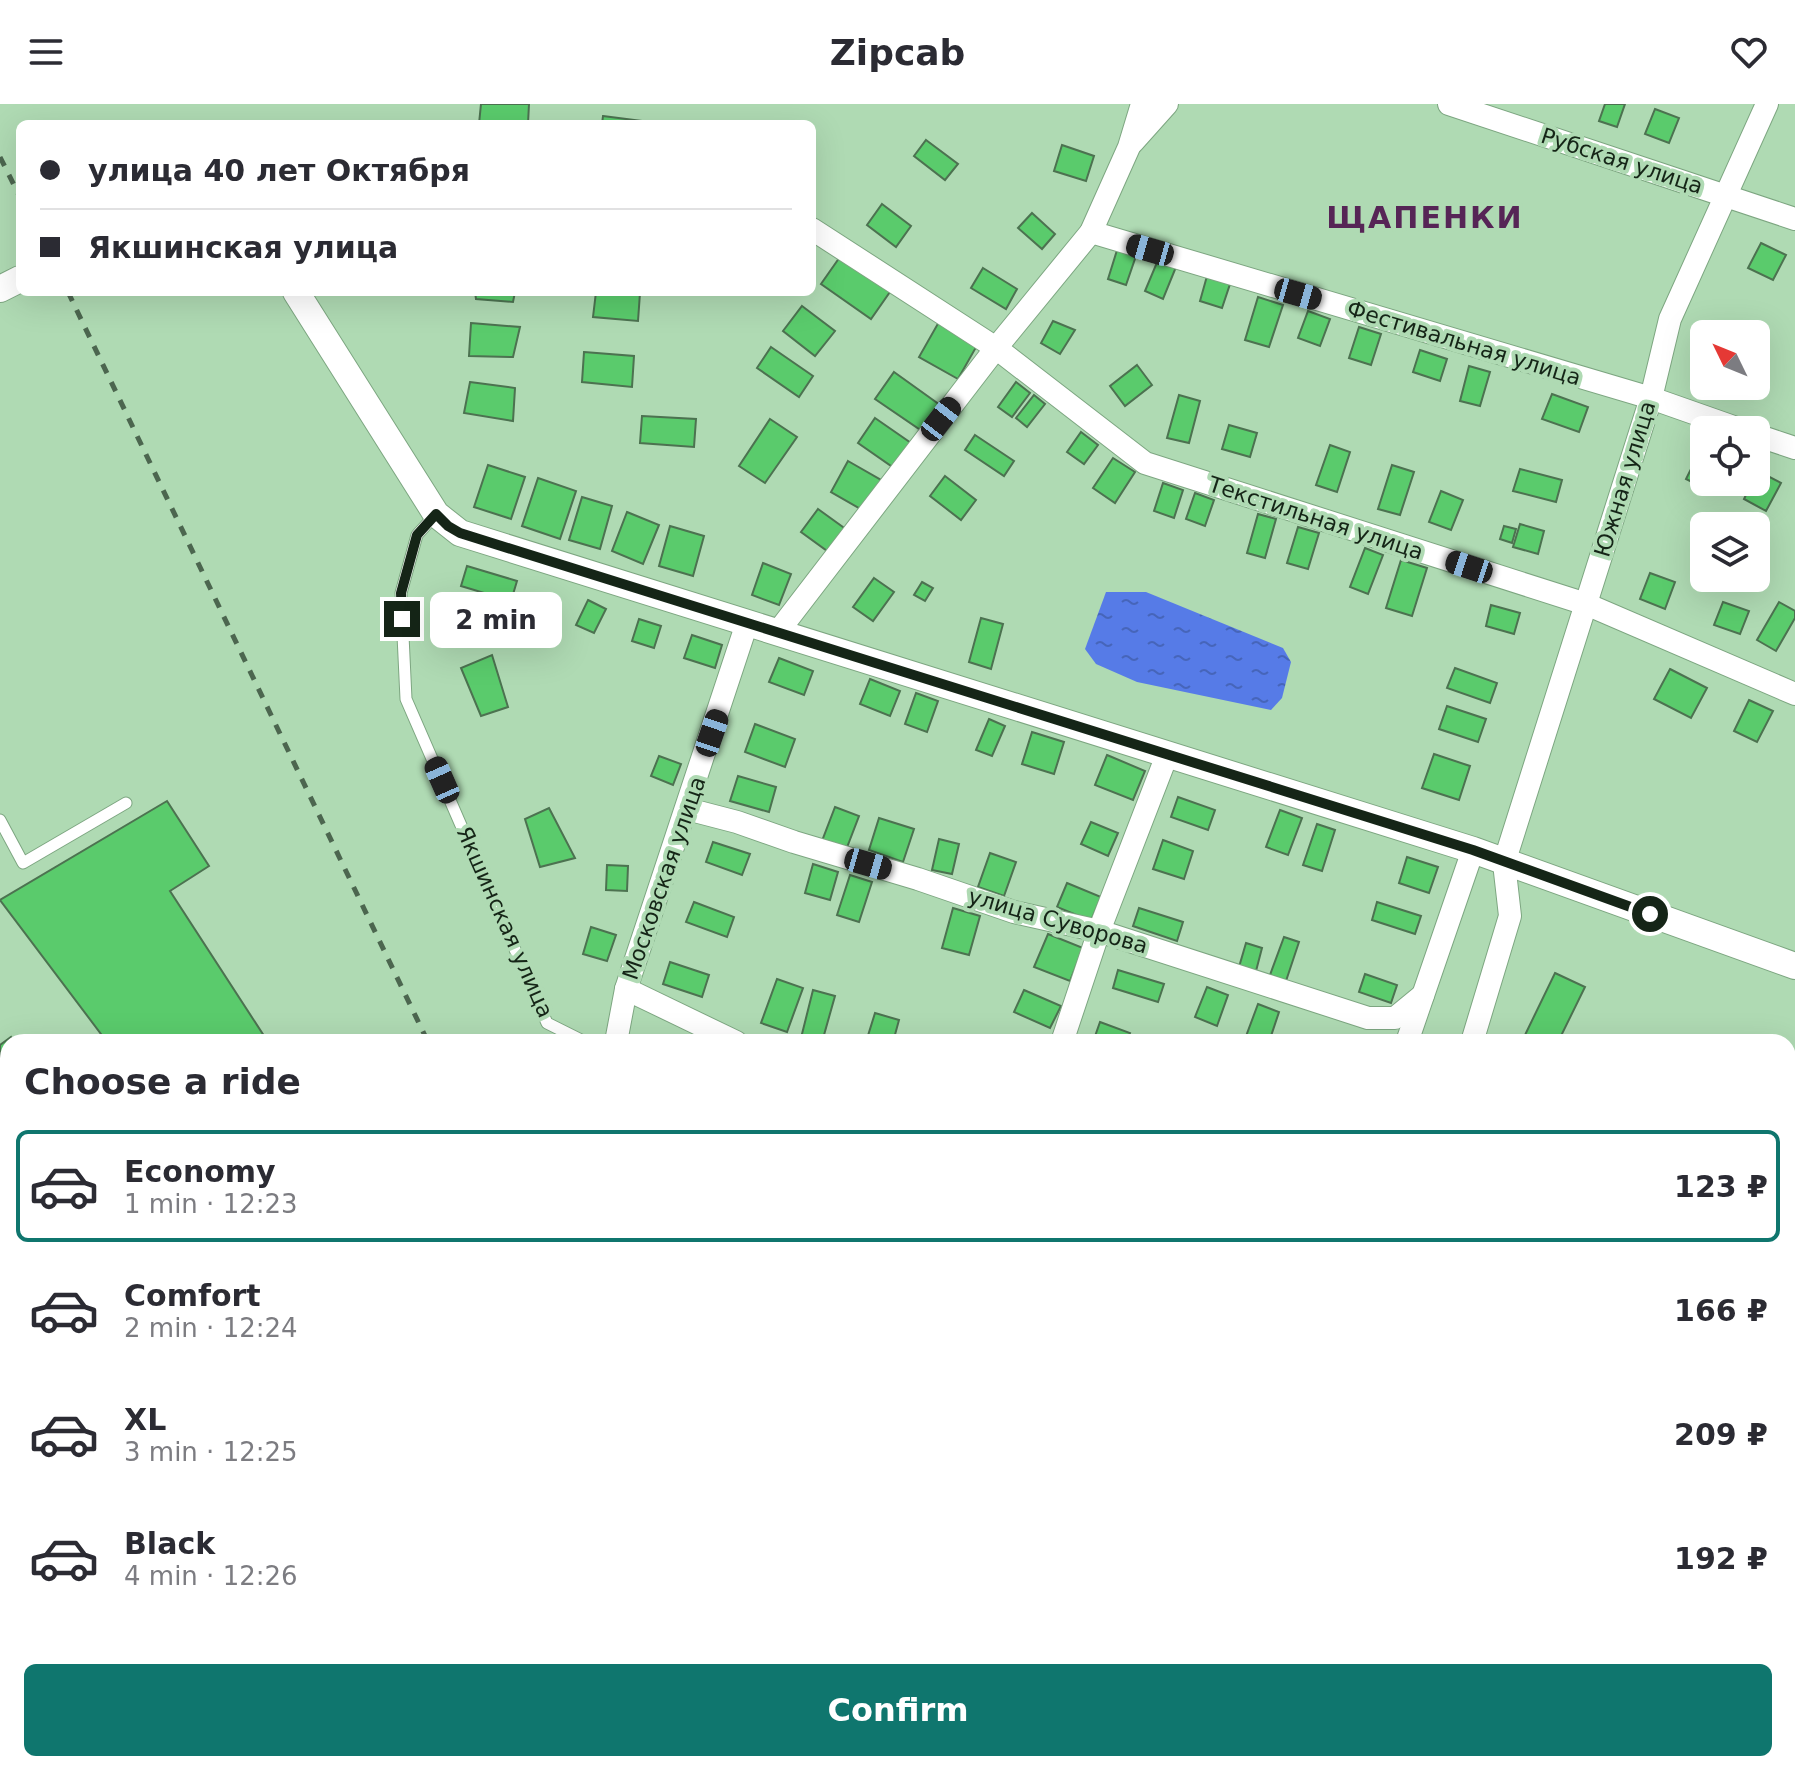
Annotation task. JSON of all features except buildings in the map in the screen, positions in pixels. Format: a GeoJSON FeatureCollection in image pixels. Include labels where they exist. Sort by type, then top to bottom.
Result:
{"type":"FeatureCollection","features":[{"type":"Feature","properties":{"kind":"street"},"geometry":{"type":"LineString","coordinates":[[777,633],[996,348],[1091,232],[1129,147],[1142,104]]}},
{"type":"Feature","properties":{"kind":"street"},"geometry":{"type":"LineString","coordinates":[[1129,147],[1167,104]]}},
{"type":"Feature","properties":{"kind":"street","name":"Рубская улица"},"geometry":{"type":"LineString","coordinates":[[1449,104],[1795,219]]}},
{"type":"Feature","properties":{"kind":"street","name":"Южная улица"},"geometry":{"type":"LineString","coordinates":[[1504,863],[1651,398],[1670,319],[1767,104]]}},
{"type":"Feature","properties":{"kind":"street","name":"Текстильная улица"},"geometry":{"type":"LineString","coordinates":[[816,232],[996,348],[1145,463],[1586,604],[1795,694]]}},
{"type":"Feature","properties":{"kind":"street","name":"Фестивальная улица"},"geometry":{"type":"LineString","coordinates":[[1091,232],[1651,398],[1702,416]]}},
{"type":"Feature","properties":{"kind":"street"},"geometry":{"type":"LineString","coordinates":[[299,296],[436,514],[460,533],[1473,850],[1795,966]]}},
{"type":"Feature","properties":{"kind":"street"},"geometry":{"type":"LineString","coordinates":[[1770,440],[1795,448]]}},
{"type":"Feature","properties":{"kind":"street","name":"Московская улица"},"geometry":{"type":"LineString","coordinates":[[618,1034],[626,989],[747,623]]}},
{"type":"Feature","properties":{"kind":"street"},"geometry":{"type":"LineString","coordinates":[[1065,1034],[1099,931],[1167,755]]}},
{"type":"Feature","properties":{"kind":"street","name":"улица Суворова"},"geometry":{"type":"LineString","coordinates":[[687,809],[918,879],[1014,912],[1099,931],[1368,1018],[1395,1018],[1423,995]]}},
{"type":"Feature","properties":{"kind":"street"},"geometry":{"type":"LineString","coordinates":[[1410,1034],[1473,850]]}},
{"type":"Feature","properties":{"kind":"street"},"geometry":{"type":"LineString","coordinates":[[1474,1034],[1510,916],[1504,863]]}},
{"type":"Feature","properties":{"kind":"street"},"geometry":{"type":"LineString","coordinates":[[626,989],[719,1034]]}},
{"type":"Feature","properties":{"kind":"lane","name":"Якшинская улица"},"geometry":{"type":"LineString","coordinates":[[436,514],[417,535],[401,593],[406,699],[547,1023],[569,1034]]}},
{"type":"Feature","properties":{"kind":"lane"},"geometry":{"type":"LineString","coordinates":[[0,820],[23,863],[126,803]]}},
{"type":"Feature","properties":{"kind":"water"},"geometry":{"type":"Polygon","coordinates":[[[1106,592],[1146,592],[1283,648],[1291,662],[1282,698],[1271,710],[1137,682],[1096,664],[1085,649],[1106,592]]]}},
{"type":"Feature","properties":{"kind":"railway"},"geometry":{"type":"LineString","coordinates":[[0,157],[16,189]]}},
{"type":"Feature","properties":{"kind":"railway"},"geometry":{"type":"LineString","coordinates":[[70,296],[424,1034]]}},
{"type":"Feature","properties":{"kind":"district","name":"ЩАПЕНКИ"},"geometry":{"type":"Point","coordinates":[1425,217]}},
{"type":"Feature","properties":{"kind":"route"},"geometry":{"type":"LineString","coordinates":[[402,619],[401,593],[417,535],[436,514],[460,533],[1473,850],[1650,914]]}}]}
